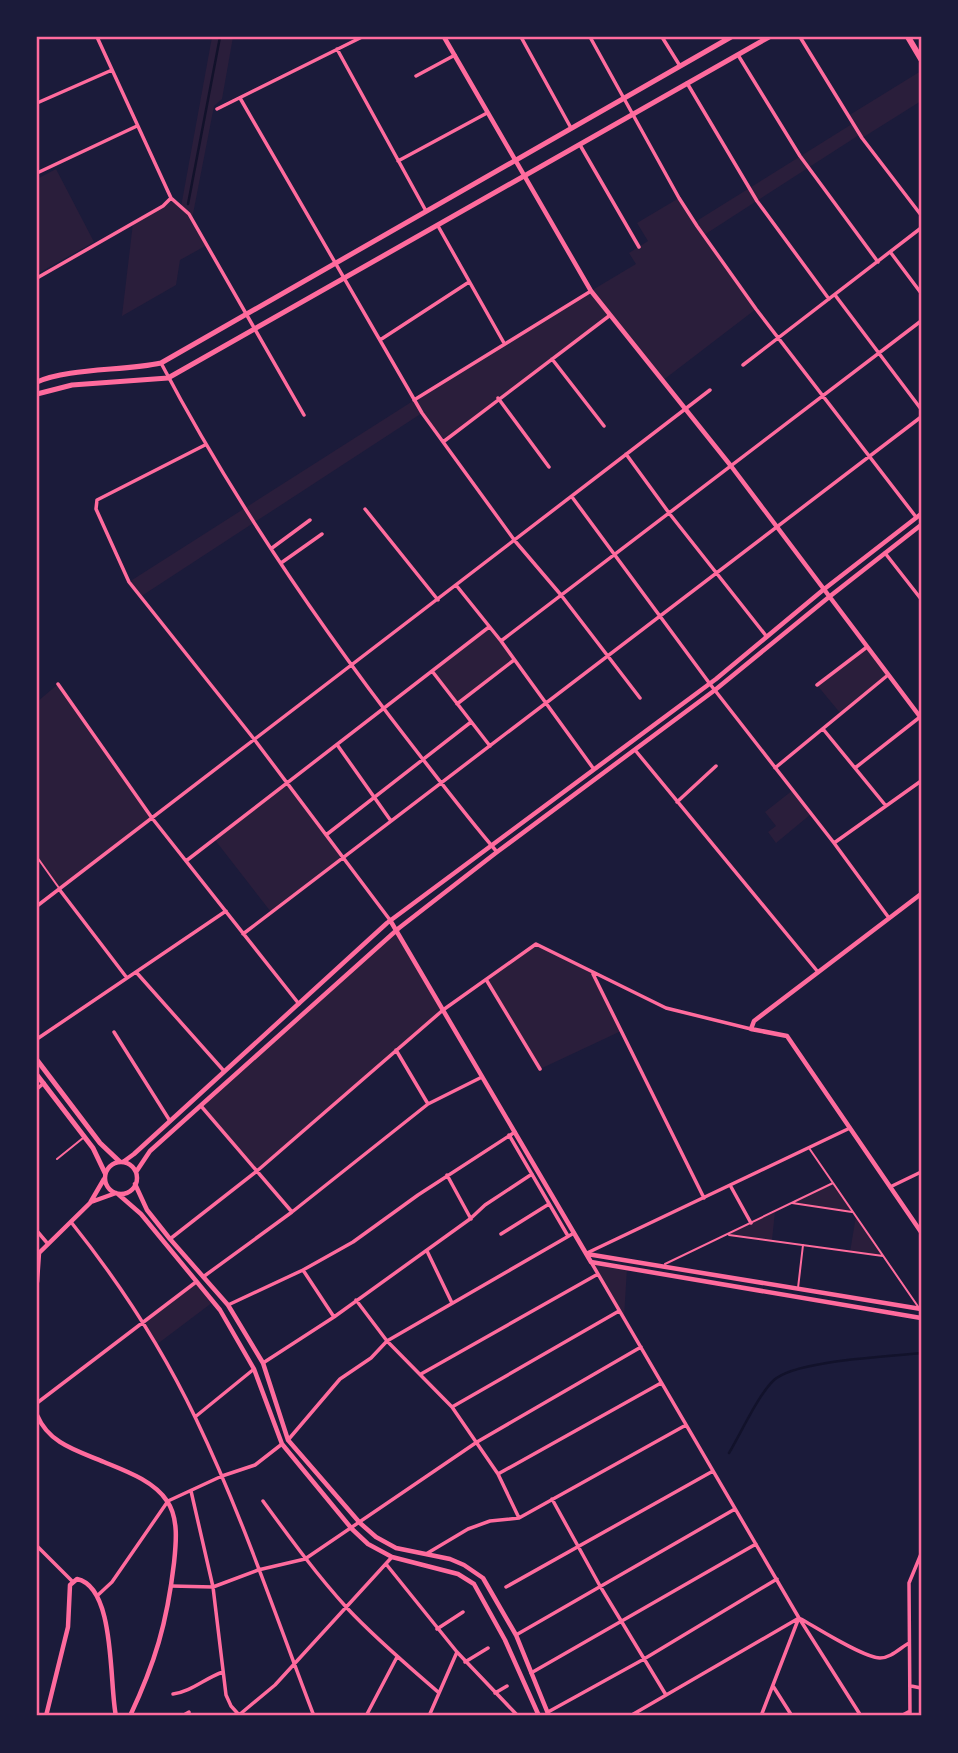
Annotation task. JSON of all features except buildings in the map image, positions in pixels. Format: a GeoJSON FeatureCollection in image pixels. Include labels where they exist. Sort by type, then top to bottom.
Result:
{"type":"FeatureCollection","features":[{"type":"Feature","properties":{"kind":"main road"},"geometry":{"type":"LineString","coordinates":[[37,382],[69,374],[137,368],[160,363],[731,37]]}},
{"type":"Feature","properties":{"kind":"main road"},"geometry":{"type":"LineString","coordinates":[[37,394],[72,385],[168,378],[769,37]]}},
{"type":"Feature","properties":{"kind":"main road"},"geometry":{"type":"LineString","coordinates":[[908,37],[921,59]]}},
{"type":"Feature","properties":{"kind":"main road"},"geometry":{"type":"LineString","coordinates":[[37,1060],[100,1143],[121,1162]]}},
{"type":"Feature","properties":{"kind":"main road"},"geometry":{"type":"LineString","coordinates":[[37,1075],[93,1148],[105,1176]]}},
{"type":"Feature","properties":{"kind":"street"},"geometry":{"type":"LineString","coordinates":[[97,37],[171,198],[189,214],[304,415]]}},
{"type":"Feature","properties":{"kind":"street"},"geometry":{"type":"LineString","coordinates":[[217,109],[362,37]]}},
{"type":"Feature","properties":{"kind":"street"},"geometry":{"type":"LineString","coordinates":[[444,37],[591,291],[731,466],[921,718],[855,768]]}},
{"type":"Feature","properties":{"kind":"street"},"geometry":{"type":"LineString","coordinates":[[521,37],[571,128]]}},
{"type":"Feature","properties":{"kind":"street"},"geometry":{"type":"LineString","coordinates":[[37,1282],[39,1253],[90,1203],[110,1165],[121,1162],[170,1121],[390,920],[709,684],[823,590],[919,516],[869,457],[779,339],[679,198],[590,37]]}},
{"type":"Feature","properties":{"kind":"street"},"geometry":{"type":"LineString","coordinates":[[662,37],[680,66]]}},
{"type":"Feature","properties":{"kind":"street"},"geometry":{"type":"LineString","coordinates":[[800,37],[862,138],[921,215]]}},
{"type":"Feature","properties":{"kind":"street"},"geometry":{"type":"LineString","coordinates":[[337,49],[426,211]]}},
{"type":"Feature","properties":{"kind":"street"},"geometry":{"type":"LineString","coordinates":[[738,54],[800,156],[878,262]]}},
{"type":"Feature","properties":{"kind":"street"},"geometry":{"type":"LineString","coordinates":[[416,76],[455,55]]}},
{"type":"Feature","properties":{"kind":"street"},"geometry":{"type":"LineString","coordinates":[[37,103],[112,70]]}},
{"type":"Feature","properties":{"kind":"street"},"geometry":{"type":"LineString","coordinates":[[687,83],[757,201],[829,299]]}},
{"type":"Feature","properties":{"kind":"street"},"geometry":{"type":"LineString","coordinates":[[240,98],[414,400],[515,541],[561,595],[640,698]]}},
{"type":"Feature","properties":{"kind":"street"},"geometry":{"type":"LineString","coordinates":[[398,161],[487,113]]}},
{"type":"Feature","properties":{"kind":"street"},"geometry":{"type":"LineString","coordinates":[[37,173],[137,126]]}},
{"type":"Feature","properties":{"kind":"street"},"geometry":{"type":"LineString","coordinates":[[580,145],[639,247]]}},
{"type":"Feature","properties":{"kind":"street"},"geometry":{"type":"LineString","coordinates":[[37,278],[163,206],[171,198]]}},
{"type":"Feature","properties":{"kind":"street"},"geometry":{"type":"LineString","coordinates":[[438,226],[504,343]]}},
{"type":"Feature","properties":{"kind":"street"},"geometry":{"type":"LineString","coordinates":[[743,365],[921,228]]}},
{"type":"Feature","properties":{"kind":"street"},"geometry":{"type":"LineString","coordinates":[[891,253],[921,293]]}},
{"type":"Feature","properties":{"kind":"street"},"geometry":{"type":"LineString","coordinates":[[380,340],[470,281]]}},
{"type":"Feature","properties":{"kind":"street"},"geometry":{"type":"LineString","coordinates":[[414,400],[591,291]]}},
{"type":"Feature","properties":{"kind":"street"},"geometry":{"type":"LineString","coordinates":[[835,295],[921,409]]}},
{"type":"Feature","properties":{"kind":"street"},"geometry":{"type":"LineString","coordinates":[[443,442],[609,316]]}},
{"type":"Feature","properties":{"kind":"street"},"geometry":{"type":"LineString","coordinates":[[500,641],[921,321]]}},
{"type":"Feature","properties":{"kind":"street"},"geometry":{"type":"LineString","coordinates":[[551,358],[604,426]]}},
{"type":"Feature","properties":{"kind":"street"},"geometry":{"type":"LineString","coordinates":[[160,363],[205,445],[351,666],[497,852]]}},
{"type":"Feature","properties":{"kind":"street"},"geometry":{"type":"LineString","coordinates":[[37,906],[710,390]]}},
{"type":"Feature","properties":{"kind":"street"},"geometry":{"type":"LineString","coordinates":[[498,398],[549,467]]}},
{"type":"Feature","properties":{"kind":"street"},"geometry":{"type":"LineString","coordinates":[[243,934],[921,417]]}},
{"type":"Feature","properties":{"kind":"street"},"geometry":{"type":"LineString","coordinates":[[205,445],[97,500],[96,504],[129,582],[288,783],[390,920],[482,1077],[568,1237]]}},
{"type":"Feature","properties":{"kind":"street"},"geometry":{"type":"LineString","coordinates":[[626,454],[767,637]]}},
{"type":"Feature","properties":{"kind":"street"},"geometry":{"type":"LineString","coordinates":[[572,497],[709,684],[834,843],[889,918]]}},
{"type":"Feature","properties":{"kind":"street"},"geometry":{"type":"LineString","coordinates":[[365,509],[438,600]]}},
{"type":"Feature","properties":{"kind":"street"},"geometry":{"type":"LineString","coordinates":[[272,548],[310,520]]}},
{"type":"Feature","properties":{"kind":"street"},"geometry":{"type":"LineString","coordinates":[[777,1579],[549,1714],[516,1635],[488,1586],[473,1569],[450,1559],[396,1548],[376,1537],[360,1523],[288,1440],[263,1363],[228,1305],[147,1210],[135,1184],[136,1172],[150,1151],[402,926],[715,690],[921,525]]}},
{"type":"Feature","properties":{"kind":"street"},"geometry":{"type":"LineString","coordinates":[[281,563],[322,534]]}},
{"type":"Feature","properties":{"kind":"street"},"geometry":{"type":"LineString","coordinates":[[885,553],[921,599]]}},
{"type":"Feature","properties":{"kind":"street"},"geometry":{"type":"LineString","coordinates":[[456,585],[593,768]]}},
{"type":"Feature","properties":{"kind":"street"},"geometry":{"type":"LineString","coordinates":[[186,862],[489,627]]}},
{"type":"Feature","properties":{"kind":"street"},"geometry":{"type":"LineString","coordinates":[[817,685],[867,647]]}},
{"type":"Feature","properties":{"kind":"street"},"geometry":{"type":"LineString","coordinates":[[457,704],[514,660]]}},
{"type":"Feature","properties":{"kind":"street"},"geometry":{"type":"LineString","coordinates":[[432,671],[490,746]]}},
{"type":"Feature","properties":{"kind":"street"},"geometry":{"type":"LineString","coordinates":[[775,768],[888,675]]}},
{"type":"Feature","properties":{"kind":"street"},"geometry":{"type":"LineString","coordinates":[[58,684],[152,818],[299,1004]]}},
{"type":"Feature","properties":{"kind":"street"},"geometry":{"type":"LineString","coordinates":[[327,835],[471,722]]}},
{"type":"Feature","properties":{"kind":"street"},"geometry":{"type":"LineString","coordinates":[[823,729],[886,806]]}},
{"type":"Feature","properties":{"kind":"street"},"geometry":{"type":"LineString","coordinates":[[337,745],[391,821]]}},
{"type":"Feature","properties":{"kind":"street"},"geometry":{"type":"LineString","coordinates":[[635,750],[818,972]]}},
{"type":"Feature","properties":{"kind":"street"},"geometry":{"type":"LineString","coordinates":[[677,802],[716,766]]}},
{"type":"Feature","properties":{"kind":"street"},"geometry":{"type":"LineString","coordinates":[[834,843],[921,781]]}},
{"type":"Feature","properties":{"kind":"street"},"geometry":{"type":"LineString","coordinates":[[59,889],[127,978]]}},
{"type":"Feature","properties":{"kind":"street"},"geometry":{"type":"LineString","coordinates":[[751,1029],[754,1021],[921,894]]}},
{"type":"Feature","properties":{"kind":"street"},"geometry":{"type":"LineString","coordinates":[[37,1039],[226,911]]}},
{"type":"Feature","properties":{"kind":"street"},"geometry":{"type":"LineString","coordinates":[[401,939],[402,926]]}},
{"type":"Feature","properties":{"kind":"street"},"geometry":{"type":"LineString","coordinates":[[170,1239],[257,1171],[443,1010],[536,944],[666,1008],[787,1036],[921,1232]]}},
{"type":"Feature","properties":{"kind":"street"},"geometry":{"type":"LineString","coordinates":[[136,972],[224,1072]]}},
{"type":"Feature","properties":{"kind":"street"},"geometry":{"type":"LineString","coordinates":[[593,974],[704,1198]]}},
{"type":"Feature","properties":{"kind":"street"},"geometry":{"type":"LineString","coordinates":[[487,981],[540,1069]]}},
{"type":"Feature","properties":{"kind":"street"},"geometry":{"type":"LineString","coordinates":[[114,1032],[170,1121]]}},
{"type":"Feature","properties":{"kind":"street"},"geometry":{"type":"LineString","coordinates":[[396,1050],[428,1104]]}},
{"type":"Feature","properties":{"kind":"street"},"geometry":{"type":"LineString","coordinates":[[203,1277],[292,1212],[428,1104],[482,1077]]}},
{"type":"Feature","properties":{"kind":"street"},"geometry":{"type":"LineString","coordinates":[[37,1089],[44,1083]]}},
{"type":"Feature","properties":{"kind":"street"},"geometry":{"type":"LineString","coordinates":[[201,1106],[292,1212]]}},
{"type":"Feature","properties":{"kind":"street"},"geometry":{"type":"LineString","coordinates":[[586,1254],[850,1128]]}},
{"type":"Feature","properties":{"kind":"street"},"geometry":{"type":"LineString","coordinates":[[228,1305],[303,1270],[353,1242],[447,1175],[512,1134]]}},
{"type":"Feature","properties":{"kind":"street"},"geometry":{"type":"LineString","coordinates":[[512,1134],[592,1262],[799,1618],[861,1716]]}},
{"type":"Feature","properties":{"kind":"street"},"geometry":{"type":"LineString","coordinates":[[121,1162],[132,1166],[136,1172]]}},
{"type":"Feature","properties":{"kind":"street"},"geometry":{"type":"LineString","coordinates":[[890,1186],[921,1172]]}},
{"type":"Feature","properties":{"kind":"street"},"geometry":{"type":"LineString","coordinates":[[263,1363],[334,1317],[471,1219],[485,1205],[532,1174]]}},
{"type":"Feature","properties":{"kind":"street"},"geometry":{"type":"LineString","coordinates":[[447,1175],[471,1219]]}},
{"type":"Feature","properties":{"kind":"street"},"geometry":{"type":"LineString","coordinates":[[105,1176],[108,1188],[141,1214],[220,1310],[254,1369],[282,1444],[352,1529],[368,1544],[392,1557],[458,1574],[474,1584],[505,1640],[538,1716]]}},
{"type":"Feature","properties":{"kind":"street"},"geometry":{"type":"LineString","coordinates":[[90,1203],[127,1192],[135,1184]]}},
{"type":"Feature","properties":{"kind":"street"},"geometry":{"type":"LineString","coordinates":[[730,1185],[751,1223]]}},
{"type":"Feature","properties":{"kind":"street"},"geometry":{"type":"LineString","coordinates":[[501,1234],[549,1204]]}},
{"type":"Feature","properties":{"kind":"street"},"geometry":{"type":"LineString","coordinates":[[71,1222],[142,1323],[195,1417],[222,1476],[314,1716]]}},
{"type":"Feature","properties":{"kind":"street"},"geometry":{"type":"LineString","coordinates":[[37,1231],[48,1244]]}},
{"type":"Feature","properties":{"kind":"street"},"geometry":{"type":"LineString","coordinates":[[288,1440],[341,1378],[371,1358],[387,1341],[574,1233]]}},
{"type":"Feature","properties":{"kind":"street"},"geometry":{"type":"LineString","coordinates":[[427,1251],[452,1304]]}},
{"type":"Feature","properties":{"kind":"street"},"geometry":{"type":"LineString","coordinates":[[586,1254],[920,1309]]}},
{"type":"Feature","properties":{"kind":"street"},"geometry":{"type":"LineString","coordinates":[[592,1262],[921,1318]]}},
{"type":"Feature","properties":{"kind":"street"},"geometry":{"type":"LineString","coordinates":[[303,1270],[334,1317]]}},
{"type":"Feature","properties":{"kind":"street"},"geometry":{"type":"LineString","coordinates":[[421,1374],[598,1274]]}},
{"type":"Feature","properties":{"kind":"street"},"geometry":{"type":"LineString","coordinates":[[37,1403],[196,1282]]}},
{"type":"Feature","properties":{"kind":"street"},"geometry":{"type":"LineString","coordinates":[[356,1300],[387,1341],[452,1407],[498,1474],[519,1518]]}},
{"type":"Feature","properties":{"kind":"street"},"geometry":{"type":"LineString","coordinates":[[452,1407],[620,1311]]}},
{"type":"Feature","properties":{"kind":"street"},"geometry":{"type":"LineString","coordinates":[[171,1586],[213,1587],[258,1570],[305,1559],[477,1442],[640,1347]]}},
{"type":"Feature","properties":{"kind":"street"},"geometry":{"type":"LineString","coordinates":[[195,1417],[254,1369]]}},
{"type":"Feature","properties":{"kind":"street"},"geometry":{"type":"LineString","coordinates":[[498,1474],[662,1383]]}},
{"type":"Feature","properties":{"kind":"street"},"geometry":{"type":"LineString","coordinates":[[37,1415],[50,1436],[60,1444],[150,1484],[168,1501],[175,1522],[176,1542],[166,1624],[130,1716]]}},
{"type":"Feature","properties":{"kind":"street"},"geometry":{"type":"LineString","coordinates":[[426,1554],[468,1529],[490,1521],[519,1518],[686,1425]]}},
{"type":"Feature","properties":{"kind":"street"},"geometry":{"type":"LineString","coordinates":[[98,1595],[112,1582],[168,1501],[222,1476],[255,1465],[282,1444]]}},
{"type":"Feature","properties":{"kind":"street"},"geometry":{"type":"LineString","coordinates":[[506,1587],[713,1471]]}},
{"type":"Feature","properties":{"kind":"street"},"geometry":{"type":"LineString","coordinates":[[191,1491],[213,1587],[226,1695],[239,1716],[275,1685],[392,1557]]}},
{"type":"Feature","properties":{"kind":"street"},"geometry":{"type":"LineString","coordinates":[[552,1499],[600,1587],[666,1695]]}},
{"type":"Feature","properties":{"kind":"street"},"geometry":{"type":"LineString","coordinates":[[263,1501],[305,1559],[347,1608],[438,1692]]}},
{"type":"Feature","properties":{"kind":"street"},"geometry":{"type":"LineString","coordinates":[[516,1635],[736,1508]]}},
{"type":"Feature","properties":{"kind":"street"},"geometry":{"type":"LineString","coordinates":[[531,1673],[757,1544]]}},
{"type":"Feature","properties":{"kind":"street"},"geometry":{"type":"LineString","coordinates":[[37,1546],[72,1581]]}},
{"type":"Feature","properties":{"kind":"street"},"geometry":{"type":"LineString","coordinates":[[901,1716],[910,1714],[909,1583],[921,1554]]}},
{"type":"Feature","properties":{"kind":"street"},"geometry":{"type":"LineString","coordinates":[[386,1564],[465,1662],[518,1716]]}},
{"type":"Feature","properties":{"kind":"street"},"geometry":{"type":"LineString","coordinates":[[72,1581],[82,1580],[98,1595],[105,1614],[116,1716]]}},
{"type":"Feature","properties":{"kind":"street"},"geometry":{"type":"LineString","coordinates":[[46,1716],[64,1651],[72,1581]]}},
{"type":"Feature","properties":{"kind":"street"},"geometry":{"type":"LineString","coordinates":[[437,1629],[463,1612]]}},
{"type":"Feature","properties":{"kind":"street"},"geometry":{"type":"LineString","coordinates":[[799,1618],[868,1655],[880,1658],[890,1656],[909,1643]]}},
{"type":"Feature","properties":{"kind":"street"},"geometry":{"type":"LineString","coordinates":[[761,1716],[799,1618]]}},
{"type":"Feature","properties":{"kind":"street"},"geometry":{"type":"LineString","coordinates":[[630,1716],[799,1618]]}},
{"type":"Feature","properties":{"kind":"street"},"geometry":{"type":"LineString","coordinates":[[465,1662],[488,1648]]}},
{"type":"Feature","properties":{"kind":"street"},"geometry":{"type":"LineString","coordinates":[[429,1716],[457,1652]]}},
{"type":"Feature","properties":{"kind":"street"},"geometry":{"type":"LineString","coordinates":[[366,1716],[397,1657]]}},
{"type":"Feature","properties":{"kind":"street"},"geometry":{"type":"LineString","coordinates":[[173,1694],[182,1693],[205,1678],[223,1672]]}},
{"type":"Feature","properties":{"kind":"street"},"geometry":{"type":"LineString","coordinates":[[495,1693],[507,1686]]}},
{"type":"Feature","properties":{"kind":"street"},"geometry":{"type":"LineString","coordinates":[[773,1686],[792,1716]]}},
{"type":"Feature","properties":{"kind":"street"},"geometry":{"type":"LineString","coordinates":[[911,1686],[921,1688]]}},
{"type":"Feature","properties":{"kind":"street"},"geometry":{"type":"LineString","coordinates":[[182,1716],[189,1712]]}},
{"type":"Feature","properties":{"kind":"lane"},"geometry":{"type":"LineString","coordinates":[[37,857],[59,889]]}},
{"type":"Feature","properties":{"kind":"lane"},"geometry":{"type":"LineString","coordinates":[[57,1159],[84,1137]]}},
{"type":"Feature","properties":{"kind":"lane"},"geometry":{"type":"LineString","coordinates":[[809,1148],[920,1309]]}},
{"type":"Feature","properties":{"kind":"lane"},"geometry":{"type":"LineString","coordinates":[[660,1267],[834,1182]]}},
{"type":"Feature","properties":{"kind":"lane"},"geometry":{"type":"LineString","coordinates":[[791,1203],[853,1213]]}},
{"type":"Feature","properties":{"kind":"lane"},"geometry":{"type":"LineString","coordinates":[[727,1234],[884,1256]]}},
{"type":"Feature","properties":{"kind":"lane"},"geometry":{"type":"LineString","coordinates":[[798,1289],[803,1245]]}},
{"type":"Feature","properties":{"kind":"shaded area"},"geometry":{"type":"Polygon","coordinates":[[[212,37],[233,37],[222,99],[214,106],[192,219],[207,245],[180,260],[176,285],[122,316],[133,223],[163,206],[171,198],[181,207],[212,37]]]}},
{"type":"Feature","properties":{"kind":"shaded area"},"geometry":{"type":"Polygon","coordinates":[[[921,71],[921,101],[862,138],[859,135],[704,235],[756,309],[662,381],[609,316],[443,442],[422,413],[140,597],[129,582],[504,343],[636,264],[629,253],[648,241],[637,223],[679,198],[695,222],[852,124],[848,116],[921,71]]]}},
{"type":"Feature","properties":{"kind":"shaded area"},"geometry":{"type":"Polygon","coordinates":[[[56,169],[94,242],[37,274],[37,179],[56,169]]]}},
{"type":"Feature","properties":{"kind":"shaded area"},"geometry":{"type":"Polygon","coordinates":[[[489,627],[514,660],[457,704],[432,671],[489,627]]]}},
{"type":"Feature","properties":{"kind":"shaded area"},"geometry":{"type":"Polygon","coordinates":[[[867,647],[888,675],[841,714],[817,685],[867,647]]]}},
{"type":"Feature","properties":{"kind":"shaded area"},"geometry":{"type":"Polygon","coordinates":[[[58,684],[152,818],[59,889],[37,857],[37,702],[58,684]]]}},
{"type":"Feature","properties":{"kind":"shaded area"},"geometry":{"type":"Polygon","coordinates":[[[288,783],[343,857],[271,912],[215,840],[288,783]]]}},
{"type":"Feature","properties":{"kind":"shaded area"},"geometry":{"type":"Polygon","coordinates":[[[793,790],[811,814],[776,843],[768,832],[776,826],[765,812],[793,790]]]}},
{"type":"Feature","properties":{"kind":"shaded area"},"geometry":{"type":"Polygon","coordinates":[[[396,931],[443,1010],[257,1171],[201,1106],[396,931]]]}},
{"type":"Feature","properties":{"kind":"shaded area"},"geometry":{"type":"Polygon","coordinates":[[[536,944],[592,974],[621,1031],[540,1069],[487,981],[536,944]]]}},
{"type":"Feature","properties":{"kind":"shaded area"},"geometry":{"type":"Polygon","coordinates":[[[834,1182],[853,1213],[791,1203],[834,1182]]]}},
{"type":"Feature","properties":{"kind":"shaded area"},"geometry":{"type":"Polygon","coordinates":[[[775,1211],[772,1240],[727,1234],[775,1211]]]}},
{"type":"Feature","properties":{"kind":"shaded area"},"geometry":{"type":"Polygon","coordinates":[[[856,1216],[884,1257],[850,1252],[856,1216]]]}},
{"type":"Feature","properties":{"kind":"shaded area"},"geometry":{"type":"Polygon","coordinates":[[[591,1262],[627,1268],[624,1318],[591,1262]]]}},
{"type":"Feature","properties":{"kind":"shaded area"},"geometry":{"type":"Polygon","coordinates":[[[196,1282],[213,1302],[156,1345],[142,1323],[196,1282]]]}},
{"type":"Feature","properties":{"kind":"waterway"},"geometry":{"type":"LineString","coordinates":[[188,204],[220,37]]}},
{"type":"Feature","properties":{"kind":"waterway"},"geometry":{"type":"LineString","coordinates":[[729,1453],[762,1395],[774,1380],[785,1373],[822,1364],[921,1353]]}}]}
